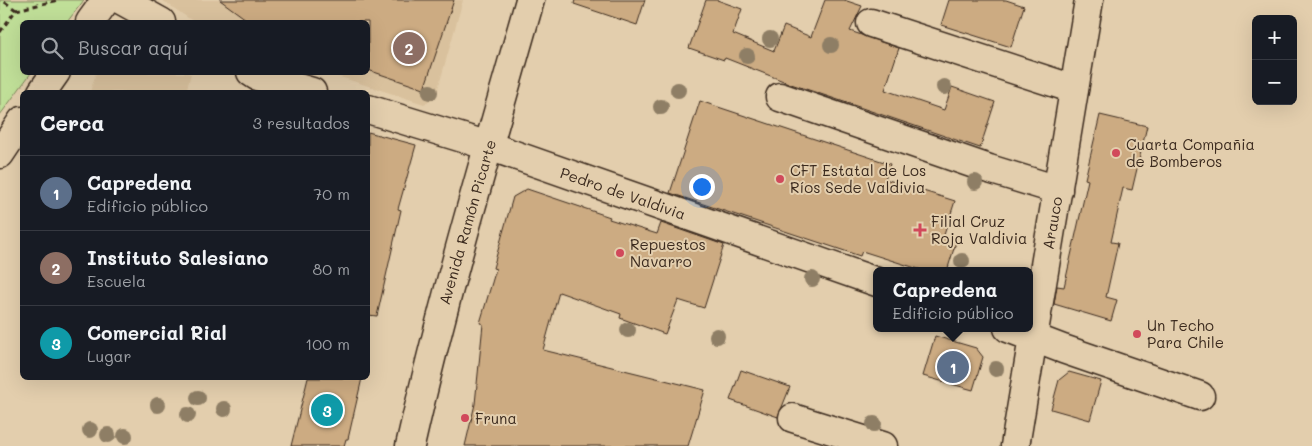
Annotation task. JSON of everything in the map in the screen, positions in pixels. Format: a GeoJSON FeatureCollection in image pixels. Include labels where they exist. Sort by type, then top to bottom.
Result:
{"type":"FeatureCollection","features":[{"type":"Feature","properties":{"kind":"street"},"geometry":{"type":"LineString","coordinates":[[91,20],[106,0]]}},
{"type":"Feature","properties":{"kind":"street"},"geometry":{"type":"LineString","coordinates":[[121,0],[157,20]]}},
{"type":"Feature","properties":{"kind":"street","name":"Avenida Ramón Picarte"},"geometry":{"type":"LineString","coordinates":[[410,446],[459,249],[530,0]]}},
{"type":"Feature","properties":{"kind":"street","name":"Arauco"},"geometry":{"type":"LineString","coordinates":[[1033,287],[1058,190],[1089,0]]}},
{"type":"Feature","properties":{"kind":"street"},"geometry":{"type":"LineString","coordinates":[[871,23],[1074,89]]}},
{"type":"Feature","properties":{"kind":"street"},"geometry":{"type":"LineString","coordinates":[[43,90],[54,75]]}},
{"type":"Feature","properties":{"kind":"street"},"geometry":{"type":"LineString","coordinates":[[256,75],[305,90]]}},
{"type":"Feature","properties":{"kind":"street"},"geometry":{"type":"LineString","coordinates":[[780,96],[989,169],[1058,190]]}},
{"type":"Feature","properties":{"kind":"street","name":"Pedro de Valdivia"},"geometry":{"type":"LineString","coordinates":[[370,110],[489,146],[873,281]]}},
{"type":"Feature","properties":{"kind":"street"},"geometry":{"type":"LineString","coordinates":[[0,154],[20,124]]}},
{"type":"Feature","properties":{"kind":"street"},"geometry":{"type":"LineString","coordinates":[[1021,333],[1063,350],[1200,396]]}},
{"type":"Feature","properties":{"kind":"street","name":"Arauco"},"geometry":{"type":"LineString","coordinates":[[1015,446],[1021,333]]}},
{"type":"Feature","properties":{"kind":"street"},"geometry":{"type":"LineString","coordinates":[[793,418],[883,446]]}},
{"type":"Feature","properties":{"kind":"path"},"geometry":{"type":"LineString","coordinates":[[2,0],[16,10]]}},
{"type":"Feature","properties":{"kind":"path"},"geometry":{"type":"LineString","coordinates":[[0,32],[16,10],[58,0]]}},
{"type":"Feature","properties":{"kind":"shaded area"},"geometry":{"type":"Polygon","coordinates":[[[162,0],[463,0],[435,99],[424,104],[334,75],[370,75],[370,20],[191,20],[162,0]]]}},
{"type":"Feature","properties":{"kind":"shaded area"},"geometry":{"type":"Polygon","coordinates":[[[95,75],[191,75],[187,90],[91,90],[95,75]]]}},
{"type":"Feature","properties":{"kind":"green space"},"geometry":{"type":"Polygon","coordinates":[[[0,0],[84,0],[69,20],[20,20],[20,75],[30,75],[0,115],[0,0]]]}},
{"type":"Feature","properties":{"kind":"building"},"geometry":{"type":"Polygon","coordinates":[[[220,0],[454,0],[424,89],[370,71],[370,20],[247,20],[220,0]]]}},
{"type":"Feature","properties":{"kind":"building"},"geometry":{"type":"Polygon","coordinates":[[[575,0],[645,0],[637,25],[574,4],[575,0]]]}},
{"type":"Feature","properties":{"kind":"building"},"geometry":{"type":"Polygon","coordinates":[[[706,0],[717,0],[742,9],[733,34],[774,51],[784,26],[811,37],[825,0],[844,0],[862,6],[850,31],[899,48],[885,90],[944,110],[952,87],[995,102],[980,148],[791,84],[725,58],[724,60],[689,48],[706,0]]]}},
{"type":"Feature","properties":{"kind":"building"},"geometry":{"type":"Polygon","coordinates":[[[949,0],[1006,0],[1024,6],[1011,47],[941,25],[949,0]]]}},
{"type":"Feature","properties":{"kind":"building","name":"CFT Estatal de Los Ríos Sede Valdivia"},"geometry":{"type":"Polygon","coordinates":[[[700,101],[890,164],[885,179],[955,201],[943,238],[956,242],[948,267],[912,267],[862,251],[860,256],[670,193],[700,101]]]}},
{"type":"Feature","properties":{"kind":"building"},"geometry":{"type":"Polygon","coordinates":[[[1100,115],[1147,126],[1132,190],[1123,188],[1111,242],[1118,243],[1106,297],[1117,300],[1111,321],[1054,304],[1057,286],[1064,287],[1088,180],[1085,179],[1100,115]]]}},
{"type":"Feature","properties":{"kind":"building"},"geometry":{"type":"Polygon","coordinates":[[[370,133],[416,145],[398,209],[401,210],[377,316],[370,315],[370,133]]]}},
{"type":"Feature","properties":{"kind":"building"},"geometry":{"type":"Polygon","coordinates":[[[527,189],[610,217],[609,219],[657,234],[661,223],[724,245],[704,308],[678,300],[665,334],[620,318],[621,314],[559,292],[543,350],[705,390],[688,446],[465,446],[475,404],[483,324],[480,323],[496,269],[493,268],[513,197],[527,189]]]}},
{"type":"Feature","properties":{"kind":"building"},"geometry":{"type":"Polygon","coordinates":[[[935,336],[976,348],[983,357],[973,390],[923,376],[935,336]]]}},
{"type":"Feature","properties":{"kind":"building"},"geometry":{"type":"Polygon","coordinates":[[[741,370],[790,387],[778,417],[730,400],[741,370]]]}},
{"type":"Feature","properties":{"kind":"building"},"geometry":{"type":"Polygon","coordinates":[[[1069,372],[1101,381],[1090,420],[1051,409],[1059,380],[1069,372]]]}},
{"type":"Feature","properties":{"kind":"building"},"geometry":{"type":"Polygon","coordinates":[[[308,380],[362,380],[348,439],[346,439],[344,446],[291,446],[308,380]]]}},
{"type":"Feature","properties":{"kind":"place","name":"Instituto Salesiano"},"geometry":{"type":"Point","coordinates":[409,48]}},
{"type":"Feature","properties":{"kind":"place","name":"Cuarta Compañia de Bomberos"},"geometry":{"type":"Point","coordinates":[1116,153]}},
{"type":"Feature","properties":{"kind":"place","name":"CFT Estatal de Los Ríos Sede Valdivia"},"geometry":{"type":"Point","coordinates":[780,179]}},
{"type":"Feature","properties":{"kind":"place","name":"Filial Cruz Roja Valdivia"},"geometry":{"type":"Point","coordinates":[920,230]}},
{"type":"Feature","properties":{"kind":"place","name":"Repuestos Navarro"},"geometry":{"type":"Point","coordinates":[620,253]}},
{"type":"Feature","properties":{"kind":"place","name":"Un Techo Para Chile"},"geometry":{"type":"Point","coordinates":[1137,334]}},
{"type":"Feature","properties":{"kind":"place","name":"Capredena"},"geometry":{"type":"Point","coordinates":[953,367]}},
{"type":"Feature","properties":{"kind":"place","name":"Comercial Rial"},"geometry":{"type":"Point","coordinates":[327,410]}},
{"type":"Feature","properties":{"kind":"place","name":"Fruna"},"geometry":{"type":"Point","coordinates":[465,418]}}]}
